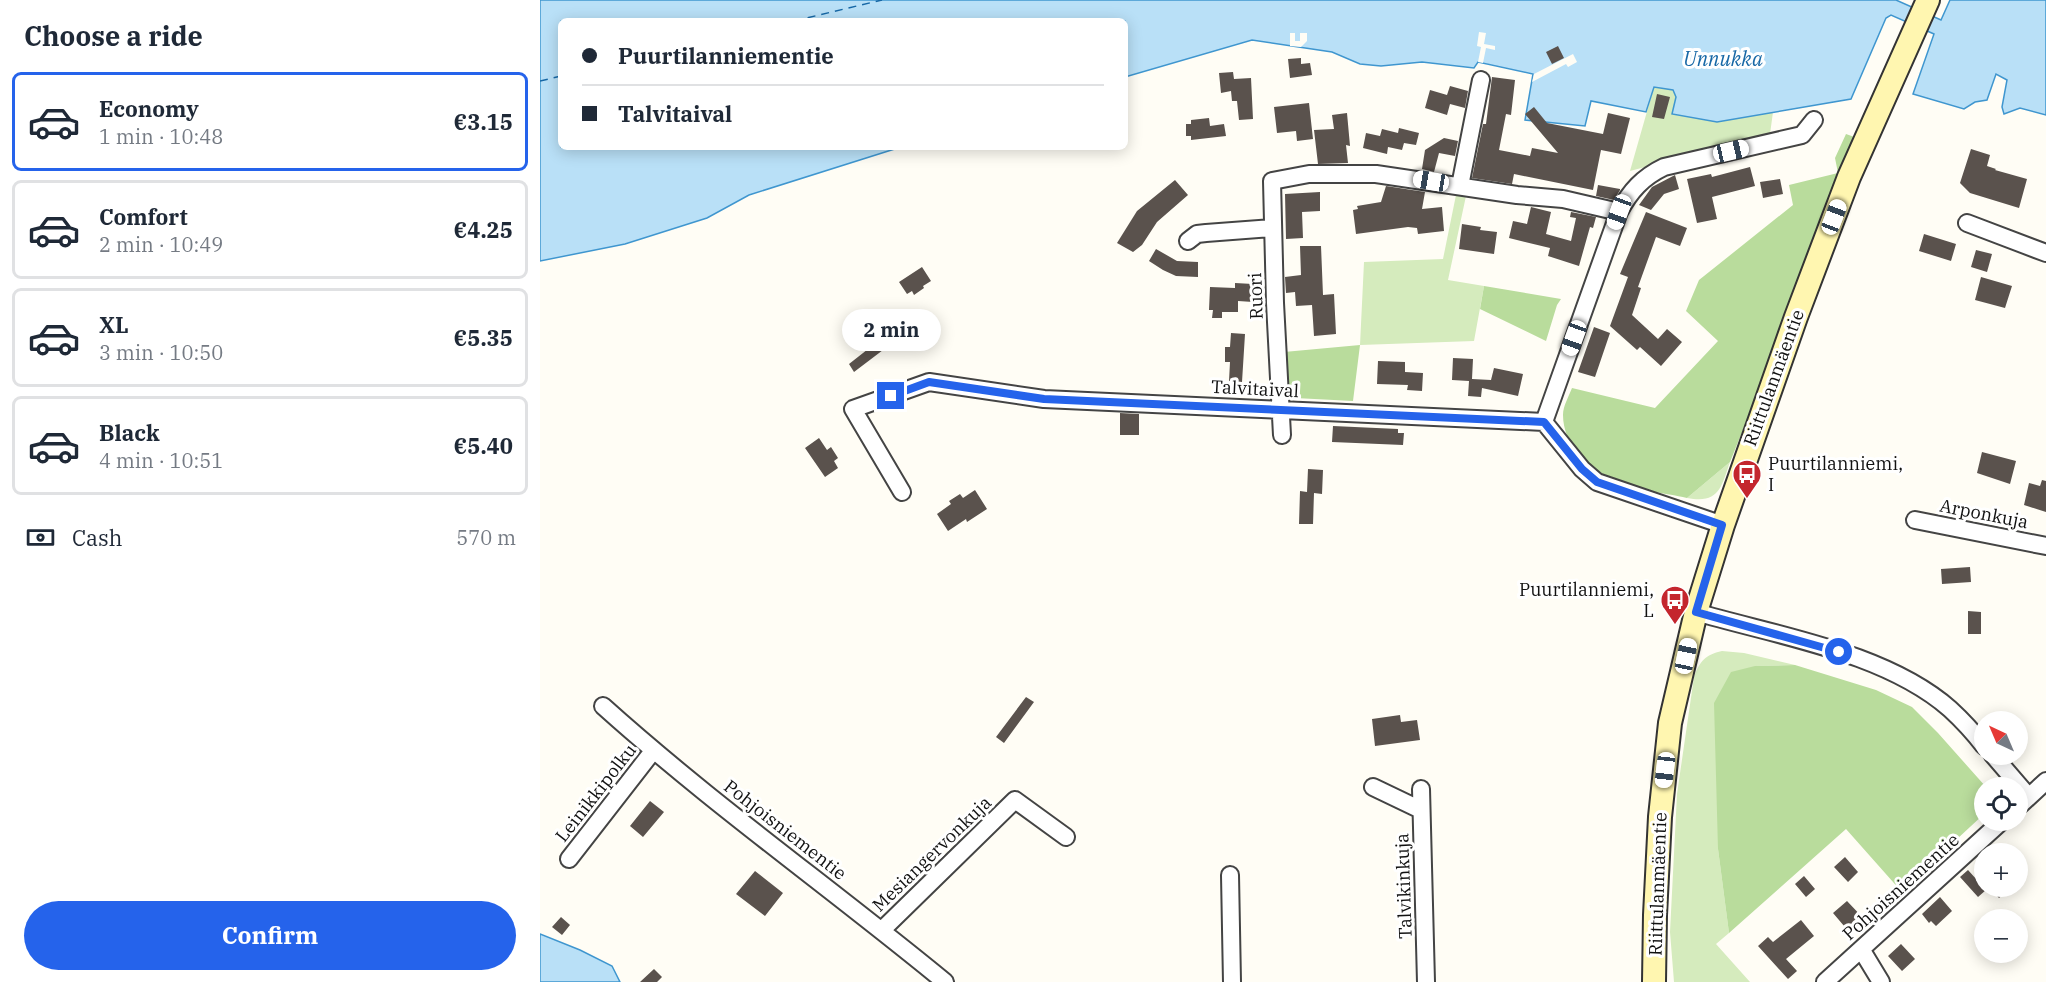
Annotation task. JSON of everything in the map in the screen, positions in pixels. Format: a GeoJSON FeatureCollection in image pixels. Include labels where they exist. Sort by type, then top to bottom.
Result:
{"type":"FeatureCollection","features":[{"type":"Feature","properties":{"kind":"street","name":"Riittulanmäentie"},"geometry":{"type":"LineString","coordinates":[[1654,982],[1660,817],[1670,723],[1696,612],[1722,525],[1849,177],[1927,2]]}},
{"type":"Feature","properties":{"kind":"street"},"geometry":{"type":"LineString","coordinates":[[1481,80],[1460,186],[1563,199],[1619,212]]}},
{"type":"Feature","properties":{"kind":"street"},"geometry":{"type":"LineString","coordinates":[[1722,525],[1597,482],[1582,469],[1544,422],[1619,212],[1636,185],[1648,174],[1664,166],[1802,135],[1814,120]]}},
{"type":"Feature","properties":{"kind":"street","name":"Ruori"},"geometry":{"type":"LineString","coordinates":[[1282,435],[1272,181],[1309,174],[1376,174],[1460,186]]}},
{"type":"Feature","properties":{"kind":"street"},"geometry":{"type":"LineString","coordinates":[[1967,223],[2046,253]]}},
{"type":"Feature","properties":{"kind":"street"},"geometry":{"type":"LineString","coordinates":[[1188,241],[1197,234],[1206,232],[1273,228]]}},
{"type":"Feature","properties":{"kind":"street","name":"Talvitaival"},"geometry":{"type":"LineString","coordinates":[[902,492],[853,409],[929,382],[1044,399],[1544,422]]}},
{"type":"Feature","properties":{"kind":"street","name":"Arponkuja"},"geometry":{"type":"LineString","coordinates":[[1915,520],[2046,546]]}},
{"type":"Feature","properties":{"kind":"street"},"geometry":{"type":"LineString","coordinates":[[1696,612],[1853,656],[1894,674],[1950,709],[1974,735]]}},
{"type":"Feature","properties":{"kind":"street","name":"Pohjoisniementie"},"geometry":{"type":"LineString","coordinates":[[603,706],[654,751],[945,982]]}},
{"type":"Feature","properties":{"kind":"street","name":"Leinikkipolku"},"geometry":{"type":"LineString","coordinates":[[569,860],[654,751]]}},
{"type":"Feature","properties":{"kind":"street"},"geometry":{"type":"LineString","coordinates":[[2028,798],[2045,784]]}},
{"type":"Feature","properties":{"kind":"street"},"geometry":{"type":"LineString","coordinates":[[1373,787],[1421,810]]}},
{"type":"Feature","properties":{"kind":"street","name":"Talvikinkuja"},"geometry":{"type":"LineString","coordinates":[[1421,789],[1426,982]]}},
{"type":"Feature","properties":{"kind":"street","name":"Mesiangervonkuja"},"geometry":{"type":"LineString","coordinates":[[882,930],[1015,800],[1066,837]]}},
{"type":"Feature","properties":{"kind":"street","name":"Pohjoisniementie"},"geometry":{"type":"LineString","coordinates":[[1825,982],[1990,831]]}},
{"type":"Feature","properties":{"kind":"street"},"geometry":{"type":"LineString","coordinates":[[1230,875],[1232,982]]}},
{"type":"Feature","properties":{"kind":"street"},"geometry":{"type":"LineString","coordinates":[[1861,949],[1881,982]]}},
{"type":"Feature","properties":{"kind":"green space"},"geometry":{"type":"Polygon","coordinates":[[[1654,87],[1673,90],[1676,97],[1673,114],[1717,122],[1773,112],[1770,134],[1630,171],[1654,87]]]}},
{"type":"Feature","properties":{"kind":"green space"},"geometry":{"type":"Polygon","coordinates":[[[1846,134],[1860,139],[1730,462],[1687,498],[1622,485],[1595,471],[1586,464],[1572,446],[1564,426],[1564,408],[1572,388],[1655,408],[1718,341],[1686,311],[1699,280],[1793,205],[1789,185],[1838,173],[1835,158],[1846,134]]]}},
{"type":"Feature","properties":{"kind":"green space"},"geometry":{"type":"Polygon","coordinates":[[[1456,195],[1466,196],[1448,280],[1484,286],[1474,341],[1360,345],[1364,262],[1443,259],[1456,195]]]}},
{"type":"Feature","properties":{"kind":"green space"},"geometry":{"type":"Polygon","coordinates":[[[1484,286],[1561,299],[1546,341],[1480,309],[1484,286]]]}},
{"type":"Feature","properties":{"kind":"green space"},"geometry":{"type":"Polygon","coordinates":[[[1360,345],[1353,401],[1295,398],[1291,394],[1285,377],[1284,352],[1360,345]]]}},
{"type":"Feature","properties":{"kind":"green space"},"geometry":{"type":"Polygon","coordinates":[[[1730,462],[1717,492],[1706,499],[1687,498],[1730,462]]]}},
{"type":"Feature","properties":{"kind":"green space"},"geometry":{"type":"Polygon","coordinates":[[[1722,651],[1744,653],[1795,665],[1755,666],[1718,849],[1729,933],[1716,944],[1750,982],[1674,982],[1670,932],[1677,794],[1694,677],[1704,660],[1711,654],[1722,651]]]}},
{"type":"Feature","properties":{"kind":"green space"},"geometry":{"type":"Polygon","coordinates":[[[1795,665],[1876,690],[1912,707],[1977,777],[1974,777],[1974,823],[1901,891],[1846,829],[1729,933],[1718,849],[1714,703],[1731,672],[1755,666],[1795,665]]]}},
{"type":"Feature","properties":{"kind":"water","name":"Unnukka"},"geometry":{"type":"Polygon","coordinates":[[[540,0],[1896,0],[1941,20],[1950,0],[2046,0],[2046,115],[2020,108],[2004,114],[2002,107],[2007,80],[1996,74],[1987,100],[1975,102],[1964,109],[1913,94],[1934,34],[1891,15],[1886,18],[1851,99],[1717,122],[1672,114],[1676,97],[1673,90],[1654,87],[1646,112],[1591,101],[1585,126],[1525,120],[1533,74],[1478,62],[1474,68],[1422,62],[1381,66],[1360,64],[1332,52],[1252,40],[1128,76],[1128,18],[558,18],[558,150],[892,150],[749,195],[707,218],[625,244],[540,261],[540,0]]]}},
{"type":"Feature","properties":{"kind":"water"},"geometry":{"type":"Polygon","coordinates":[[[540,934],[612,966],[620,982],[540,982],[540,934]]]}},
{"type":"Feature","properties":{"kind":"pier"},"geometry":{"type":"Polygon","coordinates":[[[1479,32],[1486,33],[1484,44],[1495,46],[1495,50],[1486,48],[1483,63],[1478,62],[1481,47],[1477,46],[1479,32]]]}},
{"type":"Feature","properties":{"kind":"pier"},"geometry":{"type":"Polygon","coordinates":[[[1290,33],[1295,33],[1295,41],[1300,41],[1300,33],[1307,33],[1307,41],[1301,47],[1290,46],[1290,33]]]}},
{"type":"Feature","properties":{"kind":"pier"},"geometry":{"type":"Polygon","coordinates":[[[1573,54],[1577,62],[1568,67],[1566,64],[1532,82],[1534,74],[1573,54]]]}},
{"type":"Feature","properties":{"kind":"building"},"geometry":{"type":"Polygon","coordinates":[[[1558,46],[1564,58],[1552,64],[1546,52],[1558,46]]]}},
{"type":"Feature","properties":{"kind":"building"},"geometry":{"type":"Polygon","coordinates":[[[1301,58],[1301,64],[1310,63],[1312,75],[1290,78],[1288,59],[1301,58]]]}},
{"type":"Feature","properties":{"kind":"building"},"geometry":{"type":"Polygon","coordinates":[[[1233,72],[1234,79],[1251,78],[1253,119],[1239,120],[1237,101],[1232,101],[1231,91],[1221,93],[1219,73],[1233,72]]]}},
{"type":"Feature","properties":{"kind":"building"},"geometry":{"type":"Polygon","coordinates":[[[1492,77],[1515,80],[1511,115],[1506,114],[1499,150],[1530,156],[1532,148],[1558,153],[1525,114],[1534,107],[1547,123],[1603,134],[1608,113],[1630,118],[1621,154],[1601,150],[1593,190],[1514,174],[1512,184],[1472,178],[1483,124],[1486,124],[1492,77]]]}},
{"type":"Feature","properties":{"kind":"building"},"geometry":{"type":"Polygon","coordinates":[[[1450,86],[1468,91],[1465,108],[1450,104],[1447,115],[1425,108],[1430,90],[1447,95],[1450,86]]]}},
{"type":"Feature","properties":{"kind":"building"},"geometry":{"type":"Polygon","coordinates":[[[1657,94],[1670,97],[1664,119],[1652,117],[1657,94]]]}},
{"type":"Feature","properties":{"kind":"building"},"geometry":{"type":"Polygon","coordinates":[[[1309,103],[1313,139],[1297,141],[1296,131],[1277,133],[1274,107],[1309,103]]]}},
{"type":"Feature","properties":{"kind":"building"},"geometry":{"type":"Polygon","coordinates":[[[1347,113],[1350,146],[1346,145],[1348,163],[1318,164],[1314,130],[1334,129],[1332,115],[1347,113]]]}},
{"type":"Feature","properties":{"kind":"building"},"geometry":{"type":"Polygon","coordinates":[[[1209,118],[1210,126],[1224,124],[1226,136],[1191,140],[1191,136],[1186,136],[1186,124],[1191,124],[1191,120],[1209,118]]]}},
{"type":"Feature","properties":{"kind":"building"},"geometry":{"type":"Polygon","coordinates":[[[1399,128],[1419,133],[1416,145],[1404,143],[1402,150],[1388,147],[1387,154],[1363,148],[1366,133],[1380,136],[1382,129],[1398,133],[1399,128]]]}},
{"type":"Feature","properties":{"kind":"building"},"geometry":{"type":"Polygon","coordinates":[[[1444,138],[1458,141],[1455,156],[1439,153],[1434,172],[1422,169],[1425,150],[1444,138]]]}},
{"type":"Feature","properties":{"kind":"building"},"geometry":{"type":"Polygon","coordinates":[[[1971,149],[1990,155],[1987,166],[2027,179],[2019,208],[1970,193],[1960,183],[1971,149]]]}},
{"type":"Feature","properties":{"kind":"building"},"geometry":{"type":"Polygon","coordinates":[[[1750,167],[1755,186],[1712,197],[1717,219],[1697,223],[1687,179],[1711,174],[1712,177],[1750,167]]]}},
{"type":"Feature","properties":{"kind":"building"},"geometry":{"type":"Polygon","coordinates":[[[1675,175],[1679,189],[1664,194],[1651,210],[1639,205],[1652,187],[1675,175]]]}},
{"type":"Feature","properties":{"kind":"building"},"geometry":{"type":"Polygon","coordinates":[[[1780,179],[1783,194],[1763,198],[1760,182],[1780,179]]]}},
{"type":"Feature","properties":{"kind":"building"},"geometry":{"type":"Polygon","coordinates":[[[1175,180],[1188,195],[1157,222],[1142,245],[1133,252],[1117,243],[1137,211],[1175,180]]]}},
{"type":"Feature","properties":{"kind":"building"},"geometry":{"type":"Polygon","coordinates":[[[1598,185],[1620,190],[1614,200],[1596,196],[1598,185]]]}},
{"type":"Feature","properties":{"kind":"building"},"geometry":{"type":"Polygon","coordinates":[[[1386,186],[1425,192],[1422,209],[1442,207],[1444,231],[1418,234],[1417,228],[1408,227],[1356,234],[1353,210],[1358,209],[1357,206],[1381,202],[1386,186]]]}},
{"type":"Feature","properties":{"kind":"building"},"geometry":{"type":"Polygon","coordinates":[[[1320,192],[1320,211],[1302,212],[1303,238],[1286,239],[1285,194],[1320,192]]]}},
{"type":"Feature","properties":{"kind":"building"},"geometry":{"type":"Polygon","coordinates":[[[1531,207],[1551,212],[1546,234],[1571,241],[1576,218],[1570,217],[1571,212],[1596,217],[1593,228],[1590,227],[1579,266],[1548,256],[1550,248],[1509,238],[1513,221],[1527,224],[1531,207]]]}},
{"type":"Feature","properties":{"kind":"building"},"geometry":{"type":"Polygon","coordinates":[[[1646,212],[1687,228],[1680,246],[1656,237],[1638,287],[1641,288],[1632,315],[1658,339],[1667,329],[1682,342],[1661,366],[1640,347],[1637,350],[1610,326],[1628,277],[1620,274],[1646,212]]]}},
{"type":"Feature","properties":{"kind":"building"},"geometry":{"type":"Polygon","coordinates":[[[1462,224],[1481,227],[1480,230],[1497,232],[1494,254],[1459,249],[1462,224]]]}},
{"type":"Feature","properties":{"kind":"building"},"geometry":{"type":"Polygon","coordinates":[[[1924,234],[1956,244],[1951,261],[1919,251],[1924,234]]]}},
{"type":"Feature","properties":{"kind":"building"},"geometry":{"type":"Polygon","coordinates":[[[1300,246],[1321,246],[1323,295],[1334,294],[1336,334],[1314,336],[1312,305],[1296,306],[1295,292],[1286,293],[1285,277],[1301,275],[1300,246]]]}},
{"type":"Feature","properties":{"kind":"building"},"geometry":{"type":"Polygon","coordinates":[[[1156,249],[1177,261],[1198,262],[1198,277],[1176,276],[1149,261],[1156,249]]]}},
{"type":"Feature","properties":{"kind":"building"},"geometry":{"type":"Polygon","coordinates":[[[1976,250],[1992,254],[1987,272],[1971,267],[1976,250]]]}},
{"type":"Feature","properties":{"kind":"building"},"geometry":{"type":"Polygon","coordinates":[[[922,267],[931,281],[914,295],[912,291],[907,294],[899,282],[922,267]]]}},
{"type":"Feature","properties":{"kind":"building"},"geometry":{"type":"Polygon","coordinates":[[[1981,277],[2012,286],[2005,308],[1975,300],[1981,277]]]}},
{"type":"Feature","properties":{"kind":"building"},"geometry":{"type":"Polygon","coordinates":[[[1235,283],[1253,284],[1253,302],[1238,301],[1238,312],[1222,312],[1222,318],[1212,318],[1213,310],[1209,310],[1210,287],[1235,288],[1235,283]]]}},
{"type":"Feature","properties":{"kind":"building"},"geometry":{"type":"Polygon","coordinates":[[[1594,327],[1610,333],[1595,377],[1578,372],[1594,327]]]}},
{"type":"Feature","properties":{"kind":"building"},"geometry":{"type":"Polygon","coordinates":[[[1231,333],[1245,334],[1242,382],[1229,381],[1230,362],[1225,362],[1225,347],[1230,347],[1231,333]]]}},
{"type":"Feature","properties":{"kind":"building"},"geometry":{"type":"Polygon","coordinates":[[[877,342],[883,350],[854,372],[849,364],[877,342]]]}},
{"type":"Feature","properties":{"kind":"building"},"geometry":{"type":"Polygon","coordinates":[[[1453,358],[1473,359],[1472,379],[1491,380],[1494,368],[1523,374],[1518,396],[1482,388],[1481,397],[1468,396],[1469,381],[1452,380],[1453,358]]]}},
{"type":"Feature","properties":{"kind":"building"},"geometry":{"type":"Polygon","coordinates":[[[1378,361],[1405,362],[1405,372],[1423,373],[1422,391],[1407,390],[1408,385],[1377,384],[1378,361]]]}},
{"type":"Feature","properties":{"kind":"building"},"geometry":{"type":"Polygon","coordinates":[[[1120,413],[1139,414],[1139,435],[1120,435],[1120,413]]]}},
{"type":"Feature","properties":{"kind":"building"},"geometry":{"type":"Polygon","coordinates":[[[1333,426],[1398,429],[1398,433],[1404,433],[1403,445],[1332,442],[1333,426]]]}},
{"type":"Feature","properties":{"kind":"building"},"geometry":{"type":"Polygon","coordinates":[[[819,438],[827,450],[831,447],[838,458],[834,461],[838,468],[825,477],[805,448],[819,438]]]}},
{"type":"Feature","properties":{"kind":"building"},"geometry":{"type":"Polygon","coordinates":[[[1982,452],[2016,461],[2010,484],[1977,473],[1982,452]]]}},
{"type":"Feature","properties":{"kind":"building"},"geometry":{"type":"Polygon","coordinates":[[[1308,469],[1323,470],[1322,494],[1314,493],[1313,524],[1299,524],[1300,491],[1307,492],[1308,469]]]}},
{"type":"Feature","properties":{"kind":"building"},"geometry":{"type":"Polygon","coordinates":[[[2042,480],[2046,481],[2046,512],[2024,505],[2029,483],[2040,486],[2042,480]]]}},
{"type":"Feature","properties":{"kind":"building"},"geometry":{"type":"Polygon","coordinates":[[[975,490],[987,509],[948,531],[937,514],[951,504],[949,501],[960,494],[963,498],[975,490]]]}},
{"type":"Feature","properties":{"kind":"building"},"geometry":{"type":"Polygon","coordinates":[[[1970,567],[1971,582],[1942,584],[1941,569],[1970,567]]]}},
{"type":"Feature","properties":{"kind":"building"},"geometry":{"type":"Polygon","coordinates":[[[1968,611],[1981,612],[1981,634],[1968,634],[1968,611]]]}},
{"type":"Feature","properties":{"kind":"building"},"geometry":{"type":"Polygon","coordinates":[[[1026,697],[1034,702],[1004,743],[996,737],[1026,697]]]}},
{"type":"Feature","properties":{"kind":"building"},"geometry":{"type":"Polygon","coordinates":[[[1400,715],[1401,722],[1417,720],[1420,740],[1375,746],[1372,719],[1400,715]]]}},
{"type":"Feature","properties":{"kind":"building"},"geometry":{"type":"Polygon","coordinates":[[[650,801],[664,812],[643,837],[630,826],[650,801]]]}},
{"type":"Feature","properties":{"kind":"building"},"geometry":{"type":"Polygon","coordinates":[[[1845,857],[1858,872],[1848,882],[1834,867],[1845,857]]]}},
{"type":"Feature","properties":{"kind":"building"},"geometry":{"type":"Polygon","coordinates":[[[1968,870],[1974,877],[1974,893],[1960,877],[1968,870]]]}},
{"type":"Feature","properties":{"kind":"building"},"geometry":{"type":"Polygon","coordinates":[[[755,871],[783,893],[765,916],[736,894],[755,871]]]}},
{"type":"Feature","properties":{"kind":"building"},"geometry":{"type":"Polygon","coordinates":[[[1804,876],[1815,889],[1806,897],[1795,884],[1804,876]]]}},
{"type":"Feature","properties":{"kind":"building"},"geometry":{"type":"Polygon","coordinates":[[[1940,897],[1952,911],[1936,926],[1931,921],[1929,923],[1922,914],[1940,897]]]}},
{"type":"Feature","properties":{"kind":"building"},"geometry":{"type":"Polygon","coordinates":[[[1847,901],[1865,920],[1850,933],[1833,913],[1847,901]]]}},
{"type":"Feature","properties":{"kind":"building"},"geometry":{"type":"Polygon","coordinates":[[[561,917],[570,925],[562,935],[552,927],[561,917]]]}},
{"type":"Feature","properties":{"kind":"building"},"geometry":{"type":"Polygon","coordinates":[[[1801,920],[1814,936],[1786,959],[1797,971],[1788,979],[1758,946],[1768,937],[1773,942],[1801,920]]]}},
{"type":"Feature","properties":{"kind":"building"},"geometry":{"type":"Polygon","coordinates":[[[1901,944],[1915,959],[1902,971],[1888,956],[1901,944]]]}},
{"type":"Feature","properties":{"kind":"building"},"geometry":{"type":"Polygon","coordinates":[[[654,969],[662,977],[657,982],[640,982],[654,969]]]}},
{"type":"Feature","properties":{"kind":"ferry route"},"geometry":{"type":"LineString","coordinates":[[807,18],[882,0]]}},
{"type":"Feature","properties":{"kind":"ferry route"},"geometry":{"type":"LineString","coordinates":[[540,81],[558,77]]}},
{"type":"Feature","properties":{"kind":"place","name":"Puurtilanniemi, I"},"geometry":{"type":"Point","coordinates":[1747,500]}},
{"type":"Feature","properties":{"kind":"place","name":"Puurtilanniemi, L"},"geometry":{"type":"Point","coordinates":[1675,626]}},
{"type":"Feature","properties":{"kind":"route"},"geometry":{"type":"LineString","coordinates":[[891,396],[929,382],[1044,399],[1544,422],[1588,476],[1597,482],[1722,525],[1696,612],[1839,652]]}}]}
